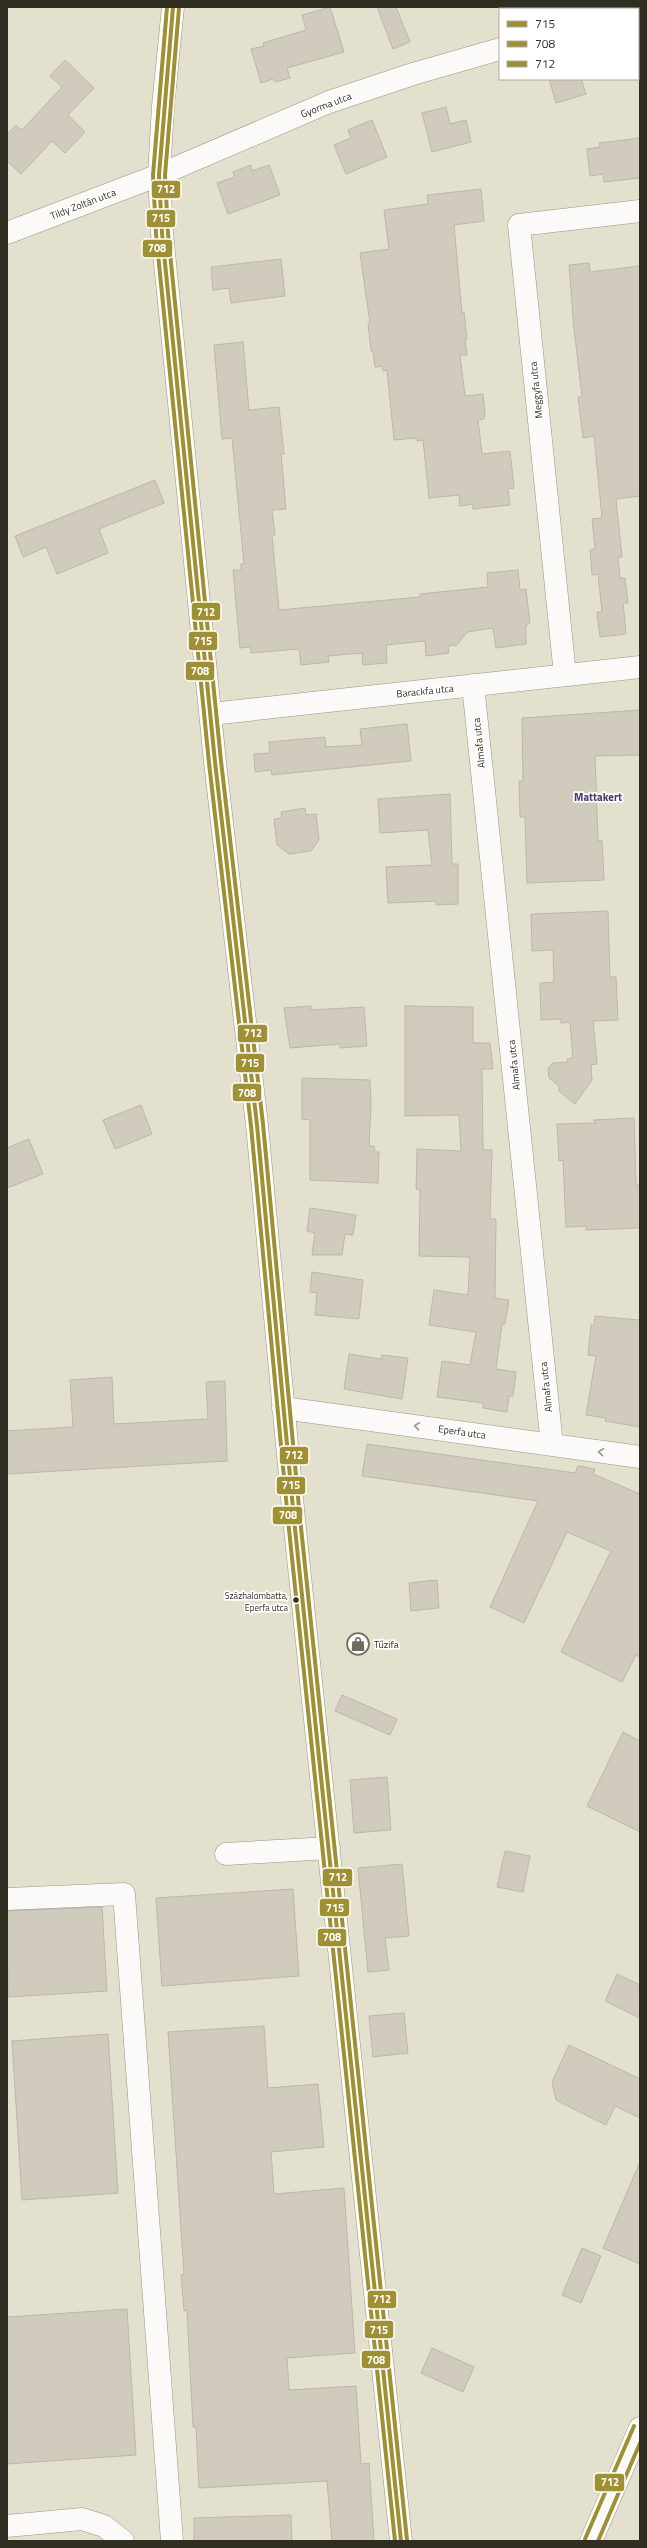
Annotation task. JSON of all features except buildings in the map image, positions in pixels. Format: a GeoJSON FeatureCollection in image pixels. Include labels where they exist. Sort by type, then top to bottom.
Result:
{"type":"FeatureCollection","features":[{"type":"Feature","properties":{"kind":"street"},"geometry":{"type":"LineString","coordinates":[[173,7],[162,106],[158,175],[162,232],[211,714],[258,1125],[284,1408],[401,2541]]}},
{"type":"Feature","properties":{"kind":"street","name":"Gyorma utca"},"geometry":{"type":"LineString","coordinates":[[158,175],[329,102],[413,74],[499,49]]}},
{"type":"Feature","properties":{"kind":"street","name":"Tildy Zoltán utca"},"geometry":{"type":"LineString","coordinates":[[7,234],[158,175]]}},
{"type":"Feature","properties":{"kind":"street","name":"Meggyfa utca"},"geometry":{"type":"LineString","coordinates":[[565,675],[520,224],[640,211]]}},
{"type":"Feature","properties":{"kind":"street","name":"Barackfa utca"},"geometry":{"type":"LineString","coordinates":[[211,714],[640,667]]}},
{"type":"Feature","properties":{"kind":"street","name":"Almafa utca"},"geometry":{"type":"LineString","coordinates":[[473,685],[552,1444]]}},
{"type":"Feature","properties":{"kind":"street","name":"Eperfa utca"},"geometry":{"type":"LineString","coordinates":[[284,1408],[640,1457]]}},
{"type":"Feature","properties":{"kind":"street"},"geometry":{"type":"LineString","coordinates":[[226,1854],[329,1848]]}},
{"type":"Feature","properties":{"kind":"street"},"geometry":{"type":"LineString","coordinates":[[7,1899],[124,1894],[172,2541]]}},
{"type":"Feature","properties":{"kind":"street"},"geometry":{"type":"LineString","coordinates":[[591,2541],[640,2428]]}},
{"type":"Feature","properties":{"kind":"street"},"geometry":{"type":"LineString","coordinates":[[7,2526],[82,2519],[104,2526],[123,2541]]}},
{"type":"Feature","properties":{"kind":"transit line","name":"708"},"geometry":{"type":"LineString","coordinates":[[167,7],[153,175],[156,234],[209,763],[251,1126],[288,1520],[395,2541]]}},
{"type":"Feature","properties":{"kind":"transit line","name":"715"},"geometry":{"type":"LineString","coordinates":[[173,7],[159,175],[162,233],[215,762],[257,1125],[294,1519],[401,2541]]}},
{"type":"Feature","properties":{"kind":"transit line","name":"712"},"geometry":{"type":"LineString","coordinates":[[179,8],[165,175],[168,233],[221,761],[263,1124],[300,1518],[407,2540]]}},
{"type":"Feature","properties":{"kind":"transit line","name":"712"},"geometry":{"type":"LineString","coordinates":[[585,2539],[634,2426]]}},
{"type":"Feature","properties":{"kind":"transit line","name":"708"},"geometry":{"type":"LineString","coordinates":[[598,2541],[640,2443]]}},
{"type":"Feature","properties":{"kind":"place","name":"Százhalombatta, Eperfa utca"},"geometry":{"type":"Point","coordinates":[296,1600]}},
{"type":"Feature","properties":{"kind":"place","name":"Tűzifa"},"geometry":{"type":"Point","coordinates":[358,1644]}},
{"type":"Feature","properties":{"kind":"district","name":"Mattakert"},"geometry":{"type":"Point","coordinates":[598,797]}}]}
